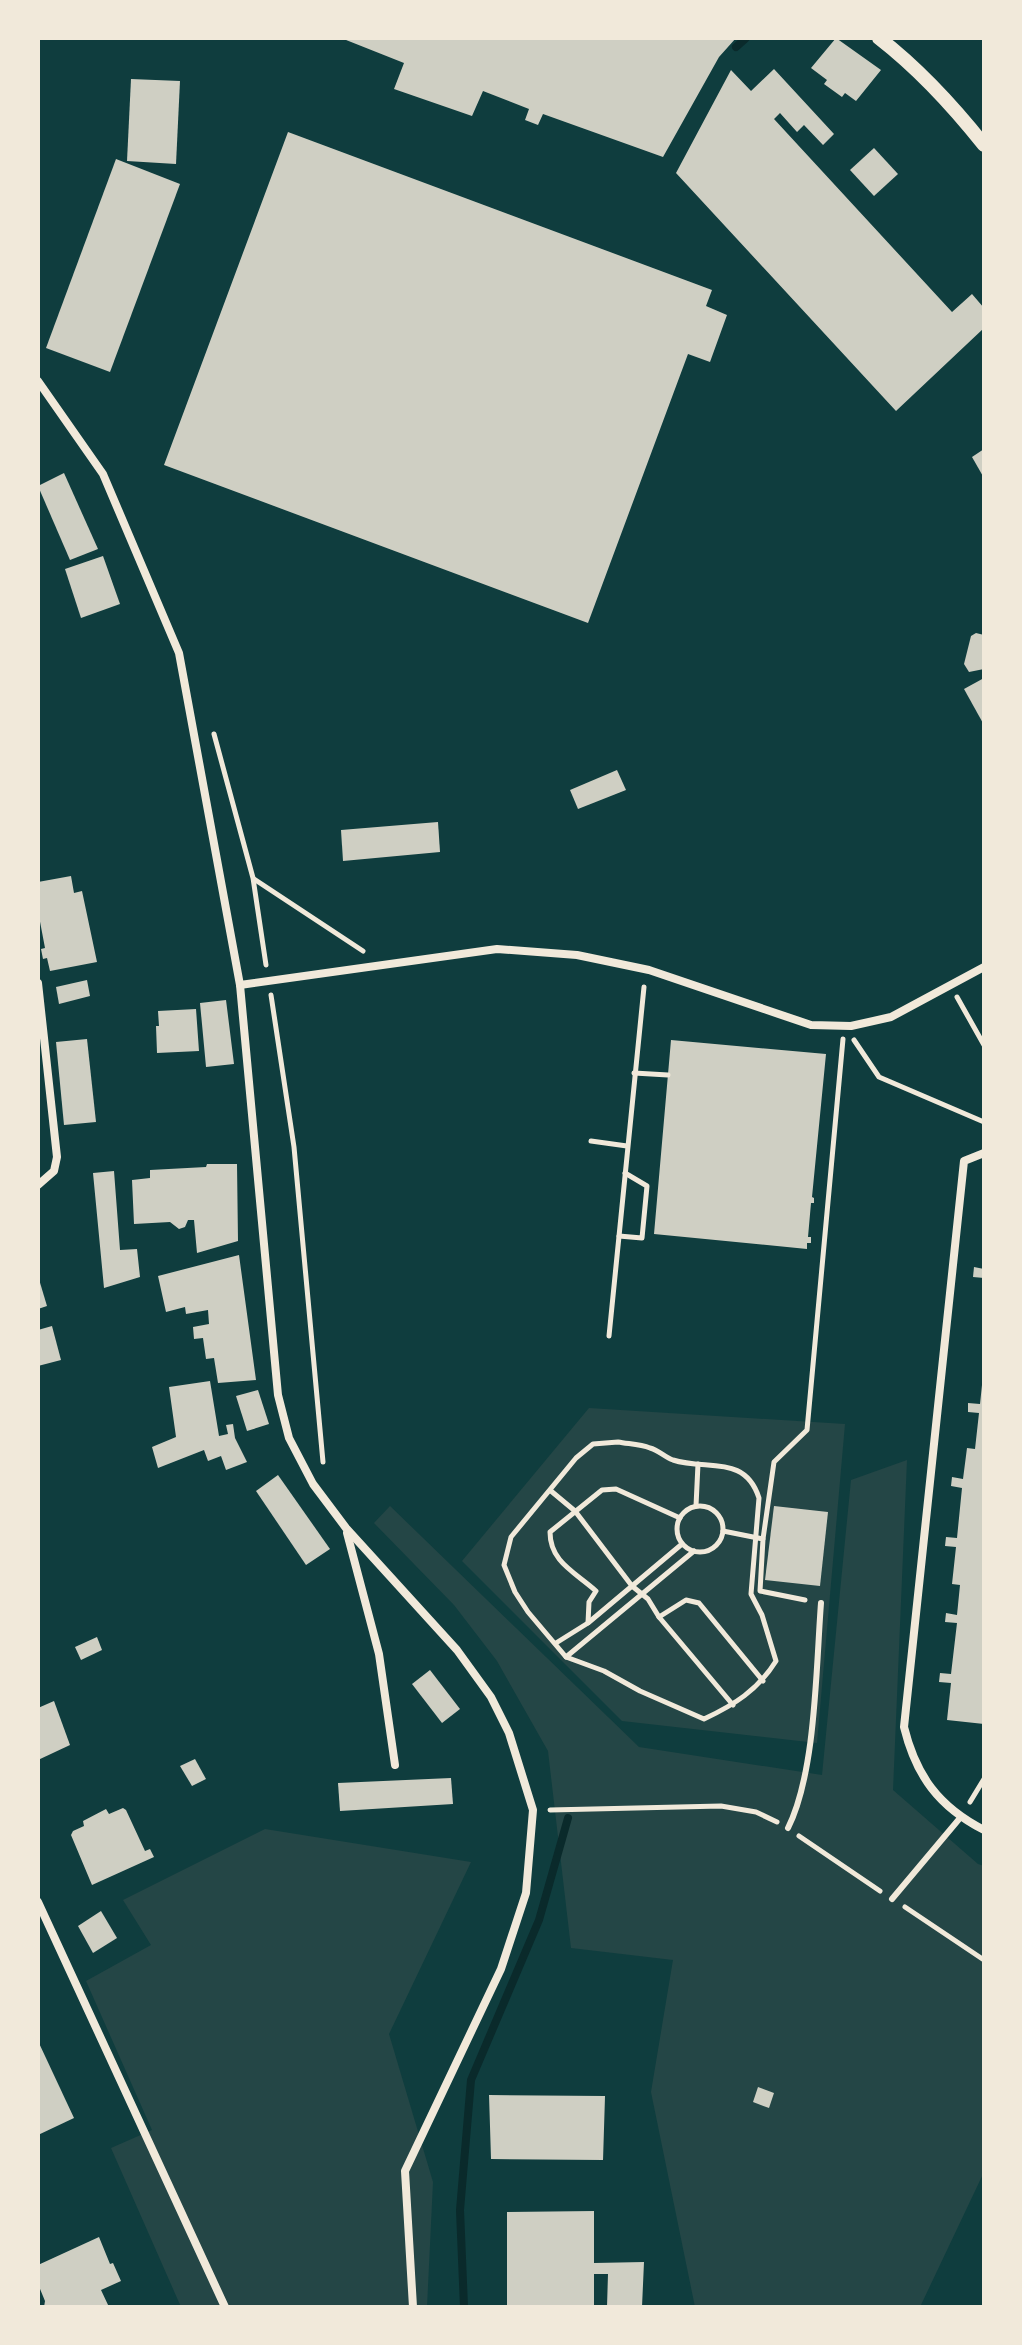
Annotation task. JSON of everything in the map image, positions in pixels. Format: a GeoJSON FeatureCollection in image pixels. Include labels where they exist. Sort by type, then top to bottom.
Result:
{"type":"FeatureCollection","features":[{"type":"Feature","properties":{"kind":"street"},"geometry":{"type":"LineString","coordinates":[[879,38],[905,58],[984,145]]}},
{"type":"Feature","properties":{"kind":"street"},"geometry":{"type":"LineString","coordinates":[[38,381],[103,474],[179,653],[240,985],[278,1395],[289,1438],[313,1484],[346,1528],[457,1650],[491,1697],[509,1733],[533,1810],[526,1893],[501,1969],[405,2171],[413,2307]]}},
{"type":"Feature","properties":{"kind":"street"},"geometry":{"type":"LineString","coordinates":[[240,985],[497,949],[577,955],[649,970],[811,1025],[844,1027],[891,1017],[984,967]]}},
{"type":"Feature","properties":{"kind":"street"},"geometry":{"type":"LineString","coordinates":[[38,983],[57,1157],[54,1171],[38,1185]]}},
{"type":"Feature","properties":{"kind":"street"},"geometry":{"type":"LineString","coordinates":[[984,1153],[964,1161],[904,1727],[911,1753],[940,1800],[960,1818],[984,1830]]}},
{"type":"Feature","properties":{"kind":"street"},"geometry":{"type":"LineString","coordinates":[[346,1528],[379,1654],[395,1765]]}},
{"type":"Feature","properties":{"kind":"street"},"geometry":{"type":"LineString","coordinates":[[38,1902],[225,2307]]}},
{"type":"Feature","properties":{"kind":"lane"},"geometry":{"type":"LineString","coordinates":[[788,1828],[798,1809],[809,1743],[821,1603]]}},
{"type":"Feature","properties":{"kind":"lane"},"geometry":{"type":"LineString","coordinates":[[892,1899],[960,1818]]}},
{"type":"Feature","properties":{"kind":"path"},"geometry":{"type":"LineString","coordinates":[[214,732],[253,878],[294,1147],[324,1474]]}},
{"type":"Feature","properties":{"kind":"path"},"geometry":{"type":"LineString","coordinates":[[253,878],[384,965]]}},
{"type":"Feature","properties":{"kind":"path"},"geometry":{"type":"LineString","coordinates":[[609,1336],[642,995],[649,970]]}},
{"type":"Feature","properties":{"kind":"path"},"geometry":{"type":"LineString","coordinates":[[951,986],[984,1045]]}},
{"type":"Feature","properties":{"kind":"path"},"geometry":{"type":"LineString","coordinates":[[844,1027],[879,1077],[984,1122]]}},
{"type":"Feature","properties":{"kind":"path"},"geometry":{"type":"LineString","coordinates":[[821,1603],[760,1591],[763,1539],[774,1462],[807,1430],[844,1027]]}},
{"type":"Feature","properties":{"kind":"path"},"geometry":{"type":"LineString","coordinates":[[634,1073],[668,1075]]}},
{"type":"Feature","properties":{"kind":"path"},"geometry":{"type":"LineString","coordinates":[[591,1141],[627,1146]]}},
{"type":"Feature","properties":{"kind":"path"},"geometry":{"type":"LineString","coordinates":[[619,1236],[642,1238],[647,1186],[625,1173]]}},
{"type":"Feature","properties":{"kind":"path"},"geometry":{"type":"LineString","coordinates":[[618,1442],[649,1447],[672,1459],[698,1464],[746,1473],[755,1484],[759,1498],[751,1594],[762,1615],[776,1661],[763,1681],[733,1705],[704,1719],[640,1691],[604,1671],[566,1657],[528,1612],[515,1592],[504,1565],[511,1537],[576,1458],[593,1444],[618,1442]]}},
{"type":"Feature","properties":{"kind":"path"},"geometry":{"type":"LineString","coordinates":[[696,1506],[698,1464]]}},
{"type":"Feature","properties":{"kind":"path"},"geometry":{"type":"LineString","coordinates":[[588,1623],[589,1602],[596,1591],[556,1557],[550,1544],[550,1532],[602,1490],[616,1489],[680,1518]]}},
{"type":"Feature","properties":{"kind":"path"},"geometry":{"type":"LineString","coordinates":[[551,1491],[575,1511],[632,1586],[642,1593],[733,1705]]}},
{"type":"Feature","properties":{"kind":"path"},"geometry":{"type":"LineString","coordinates":[[696,1506],[716,1512],[723,1524],[723,1531],[714,1548],[707,1551],[694,1551],[682,1544],[677,1531],[680,1518],[696,1506]]}},
{"type":"Feature","properties":{"kind":"path"},"geometry":{"type":"LineString","coordinates":[[723,1531],[763,1539]]}},
{"type":"Feature","properties":{"kind":"path"},"geometry":{"type":"LineString","coordinates":[[556,1643],[588,1623],[682,1544]]}},
{"type":"Feature","properties":{"kind":"path"},"geometry":{"type":"LineString","coordinates":[[566,1657],[694,1551]]}},
{"type":"Feature","properties":{"kind":"path"},"geometry":{"type":"LineString","coordinates":[[659,1617],[686,1600],[699,1603],[763,1681]]}},
{"type":"Feature","properties":{"kind":"path"},"geometry":{"type":"LineString","coordinates":[[960,1818],[984,1779]]}},
{"type":"Feature","properties":{"kind":"path"},"geometry":{"type":"LineString","coordinates":[[533,1810],[721,1806],[756,1812],[788,1828],[984,1960]]}},
{"type":"Feature","properties":{"kind":"shaded area"},"geometry":{"type":"Polygon","coordinates":[[[589,1408],[845,1424],[817,1743],[622,1721],[462,1561],[589,1408]]]}},
{"type":"Feature","properties":{"kind":"shaded area"},"geometry":{"type":"Polygon","coordinates":[[[907,1460],[893,1790],[984,1866],[984,2172],[920,2307],[695,2307],[651,2092],[673,1960],[571,1948],[548,1751],[497,1661],[454,1605],[374,1523],[390,1506],[639,1747],[822,1775],[851,1480],[907,1460]]]}},
{"type":"Feature","properties":{"kind":"shaded area"},"geometry":{"type":"Polygon","coordinates":[[[265,1829],[471,1862],[389,2034],[433,2182],[427,2307],[181,2307],[111,2148],[152,2130],[86,1981],[151,1945],[123,1900],[265,1829]]]}},
{"type":"Feature","properties":{"kind":"building"},"geometry":{"type":"Polygon","coordinates":[[[341,38],[736,38],[719,57],[663,157],[543,114],[538,125],[525,120],[529,109],[483,91],[472,116],[394,89],[404,63],[341,38]]]}},
{"type":"Feature","properties":{"kind":"building"},"geometry":{"type":"Polygon","coordinates":[[[836,38],[881,70],[856,101],[845,93],[842,97],[824,84],[827,80],[811,68],[836,38]]]}},
{"type":"Feature","properties":{"kind":"building"},"geometry":{"type":"Polygon","coordinates":[[[774,69],[834,134],[823,145],[804,125],[797,132],[780,113],[774,119],[952,312],[972,294],[984,308],[984,328],[896,411],[676,173],[731,70],[751,91],[774,69]]]}},
{"type":"Feature","properties":{"kind":"building"},"geometry":{"type":"Polygon","coordinates":[[[131,79],[180,81],[176,164],[127,161],[131,79]]]}},
{"type":"Feature","properties":{"kind":"building"},"geometry":{"type":"Polygon","coordinates":[[[288,132],[712,290],[706,306],[727,315],[710,362],[688,354],[588,623],[164,465],[288,132]]]}},
{"type":"Feature","properties":{"kind":"building"},"geometry":{"type":"Polygon","coordinates":[[[874,148],[898,174],[874,196],[850,170],[874,148]]]}},
{"type":"Feature","properties":{"kind":"building"},"geometry":{"type":"Polygon","coordinates":[[[116,159],[180,184],[110,372],[46,348],[116,159]]]}},
{"type":"Feature","properties":{"kind":"building"},"geometry":{"type":"Polygon","coordinates":[[[984,449],[984,478],[972,457],[984,449]]]}},
{"type":"Feature","properties":{"kind":"building"},"geometry":{"type":"Polygon","coordinates":[[[64,473],[98,549],[70,560],[38,486],[64,473]]]}},
{"type":"Feature","properties":{"kind":"building"},"geometry":{"type":"Polygon","coordinates":[[[103,556],[120,604],[81,618],[65,569],[103,556]]]}},
{"type":"Feature","properties":{"kind":"building"},"geometry":{"type":"Polygon","coordinates":[[[976,633],[984,635],[984,669],[969,672],[964,664],[971,636],[976,633]]]}},
{"type":"Feature","properties":{"kind":"building"},"geometry":{"type":"Polygon","coordinates":[[[984,678],[984,725],[964,689],[984,678]]]}},
{"type":"Feature","properties":{"kind":"building"},"geometry":{"type":"Polygon","coordinates":[[[617,770],[626,790],[578,809],[570,790],[617,770]]]}},
{"type":"Feature","properties":{"kind":"building"},"geometry":{"type":"Polygon","coordinates":[[[438,822],[440,852],[343,861],[341,830],[438,822]]]}},
{"type":"Feature","properties":{"kind":"building"},"geometry":{"type":"Polygon","coordinates":[[[71,876],[74,893],[82,891],[97,962],[50,971],[41,949],[45,948],[38,911],[38,882],[71,876]]]}},
{"type":"Feature","properties":{"kind":"building"},"geometry":{"type":"Polygon","coordinates":[[[87,980],[90,996],[59,1004],[56,987],[87,980]]]}},
{"type":"Feature","properties":{"kind":"building"},"geometry":{"type":"Polygon","coordinates":[[[226,1000],[234,1064],[206,1067],[200,1003],[226,1000]]]}},
{"type":"Feature","properties":{"kind":"building"},"geometry":{"type":"Polygon","coordinates":[[[196,1009],[199,1051],[157,1053],[158,1011],[196,1009]]]}},
{"type":"Feature","properties":{"kind":"building"},"geometry":{"type":"Polygon","coordinates":[[[87,1039],[96,1122],[64,1125],[56,1042],[87,1039]]]}},
{"type":"Feature","properties":{"kind":"building"},"geometry":{"type":"Polygon","coordinates":[[[671,1040],[826,1054],[812,1197],[814,1203],[811,1203],[808,1237],[811,1237],[811,1243],[807,1243],[807,1249],[654,1234],[671,1040]]]}},
{"type":"Feature","properties":{"kind":"building"},"geometry":{"type":"Polygon","coordinates":[[[207,1164],[237,1164],[238,1241],[197,1253],[194,1220],[188,1220],[185,1227],[179,1229],[170,1222],[134,1224],[132,1180],[150,1178],[150,1170],[206,1167],[207,1164]]]}},
{"type":"Feature","properties":{"kind":"building"},"geometry":{"type":"Polygon","coordinates":[[[114,1171],[120,1250],[137,1249],[140,1277],[104,1288],[93,1173],[114,1171]]]}},
{"type":"Feature","properties":{"kind":"building"},"geometry":{"type":"Polygon","coordinates":[[[239,1255],[256,1380],[218,1383],[214,1358],[206,1359],[203,1338],[194,1339],[193,1327],[209,1324],[208,1310],[186,1314],[185,1307],[166,1312],[158,1276],[239,1255]]]}},
{"type":"Feature","properties":{"kind":"building"},"geometry":{"type":"Polygon","coordinates":[[[974,1267],[984,1269],[984,1278],[973,1277],[974,1267]]]}},
{"type":"Feature","properties":{"kind":"building"},"geometry":{"type":"Polygon","coordinates":[[[38,1276],[47,1306],[38,1309],[38,1276]]]}},
{"type":"Feature","properties":{"kind":"building"},"geometry":{"type":"Polygon","coordinates":[[[52,1326],[61,1360],[38,1366],[38,1330],[52,1326]]]}},
{"type":"Feature","properties":{"kind":"building"},"geometry":{"type":"Polygon","coordinates":[[[210,1381],[219,1436],[228,1434],[226,1425],[233,1424],[235,1438],[247,1462],[226,1470],[221,1456],[208,1461],[204,1450],[158,1468],[152,1447],[176,1437],[169,1387],[210,1381]]]}},
{"type":"Feature","properties":{"kind":"building"},"geometry":{"type":"Polygon","coordinates":[[[982,1385],[984,1724],[947,1720],[951,1683],[939,1682],[940,1673],[951,1674],[957,1623],[945,1622],[946,1613],[957,1615],[960,1585],[952,1584],[956,1547],[945,1546],[946,1537],[957,1538],[962,1488],[951,1486],[952,1477],[963,1479],[967,1448],[975,1449],[979,1413],[968,1412],[968,1403],[980,1404],[982,1385]]]}},
{"type":"Feature","properties":{"kind":"building"},"geometry":{"type":"Polygon","coordinates":[[[258,1390],[269,1424],[247,1431],[236,1396],[258,1390]]]}},
{"type":"Feature","properties":{"kind":"building"},"geometry":{"type":"Polygon","coordinates":[[[278,1475],[330,1549],[306,1565],[256,1491],[278,1475]]]}},
{"type":"Feature","properties":{"kind":"building"},"geometry":{"type":"Polygon","coordinates":[[[774,1506],[828,1512],[820,1586],[765,1580],[774,1506]]]}},
{"type":"Feature","properties":{"kind":"building"},"geometry":{"type":"Polygon","coordinates":[[[97,1637],[102,1650],[81,1660],[75,1647],[97,1637]]]}},
{"type":"Feature","properties":{"kind":"building"},"geometry":{"type":"Polygon","coordinates":[[[430,1670],[460,1709],[442,1723],[412,1684],[430,1670]]]}},
{"type":"Feature","properties":{"kind":"building"},"geometry":{"type":"Polygon","coordinates":[[[54,1701],[70,1745],[38,1760],[38,1708],[54,1701]]]}},
{"type":"Feature","properties":{"kind":"building"},"geometry":{"type":"Polygon","coordinates":[[[195,1759],[206,1779],[192,1786],[180,1766],[195,1759]]]}},
{"type":"Feature","properties":{"kind":"building"},"geometry":{"type":"Polygon","coordinates":[[[451,1778],[453,1804],[340,1811],[338,1783],[451,1778]]]}},
{"type":"Feature","properties":{"kind":"building"},"geometry":{"type":"Polygon","coordinates":[[[123,1808],[126,1810],[145,1851],[150,1849],[154,1857],[92,1885],[71,1835],[84,1826],[83,1821],[106,1809],[109,1814],[123,1808]]]}},
{"type":"Feature","properties":{"kind":"building"},"geometry":{"type":"Polygon","coordinates":[[[101,1911],[117,1938],[93,1953],[78,1926],[101,1911]]]}},
{"type":"Feature","properties":{"kind":"building"},"geometry":{"type":"Polygon","coordinates":[[[38,2041],[74,2118],[38,2135],[38,2041]]]}},
{"type":"Feature","properties":{"kind":"building"},"geometry":{"type":"Polygon","coordinates":[[[758,2087],[774,2093],[769,2108],[753,2102],[758,2087]]]}},
{"type":"Feature","properties":{"kind":"building"},"geometry":{"type":"Polygon","coordinates":[[[489,2095],[605,2096],[603,2160],[491,2159],[489,2095]]]}},
{"type":"Feature","properties":{"kind":"building"},"geometry":{"type":"Polygon","coordinates":[[[594,2211],[594,2263],[644,2262],[642,2307],[607,2307],[608,2274],[594,2274],[594,2307],[507,2307],[507,2212],[594,2211]]]}},
{"type":"Feature","properties":{"kind":"building"},"geometry":{"type":"Polygon","coordinates":[[[99,2237],[121,2281],[101,2290],[109,2307],[44,2307],[45,2301],[38,2284],[38,2265],[99,2237]]]}},
{"type":"Feature","properties":{"kind":"waterway"},"geometry":{"type":"LineString","coordinates":[[736,47],[746,38]]}},
{"type":"Feature","properties":{"kind":"waterway"},"geometry":{"type":"LineString","coordinates":[[464,2307],[460,2210],[471,2080],[539,1920],[568,1818]]}}]}
